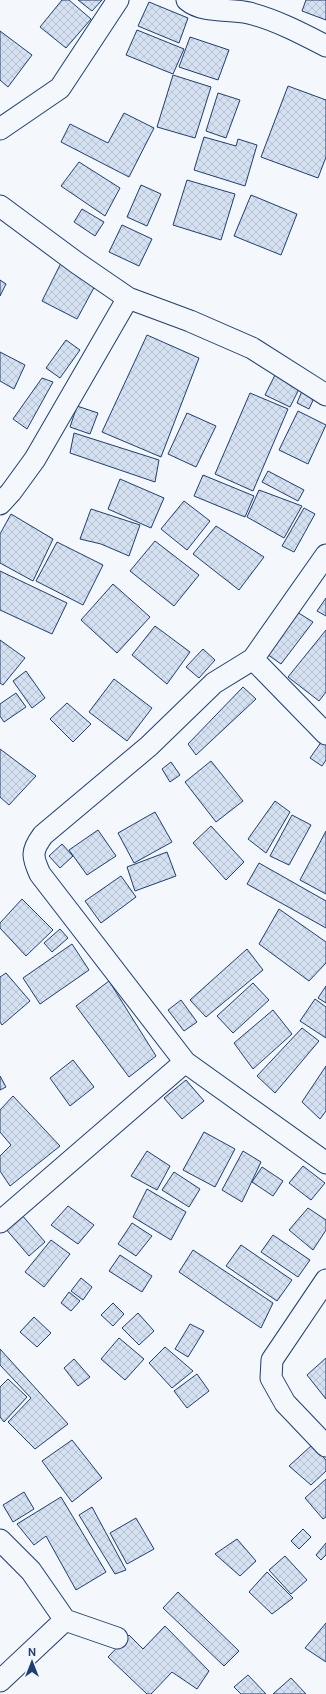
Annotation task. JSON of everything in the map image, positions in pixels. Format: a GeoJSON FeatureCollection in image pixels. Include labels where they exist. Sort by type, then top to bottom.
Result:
{"type":"FeatureCollection","features":[{"type":"Feature","properties":{"kind":"street"},"geometry":{"type":"LineString","coordinates":[[0,129],[60,88],[118,0]]}},
{"type":"Feature","properties":{"kind":"street"},"geometry":{"type":"LineString","coordinates":[[187,0],[194,6],[248,13],[286,26],[326,46]]}},
{"type":"Feature","properties":{"kind":"street"},"geometry":{"type":"LineString","coordinates":[[0,206],[128,298],[190,321],[252,348],[326,395]]}},
{"type":"Feature","properties":{"kind":"street"},"geometry":{"type":"LineString","coordinates":[[0,504],[12,492],[34,459],[128,298]]}},
{"type":"Feature","properties":{"kind":"street"},"geometry":{"type":"LineString","coordinates":[[326,555],[253,658],[214,684],[149,746],[43,835],[34,848],[34,860],[40,874],[185,1062],[326,1163]]}},
{"type":"Feature","properties":{"kind":"street"},"geometry":{"type":"LineString","coordinates":[[253,658],[326,734]]}},
{"type":"Feature","properties":{"kind":"street"},"geometry":{"type":"LineString","coordinates":[[0,1222],[185,1062]]}},
{"type":"Feature","properties":{"kind":"street"},"geometry":{"type":"LineString","coordinates":[[326,1280],[272,1360],[271,1378],[285,1403],[326,1446]]}},
{"type":"Feature","properties":{"kind":"street"},"geometry":{"type":"LineString","coordinates":[[0,1540],[31,1571],[65,1620],[116,1638]]}},
{"type":"Feature","properties":{"kind":"street"},"geometry":{"type":"LineString","coordinates":[[0,1681],[65,1620]]}},
{"type":"Feature","properties":{"kind":"building"},"geometry":{"type":"Polygon","coordinates":[[[62,0],[69,0],[91,19],[66,48],[40,27],[62,0]]]}},
{"type":"Feature","properties":{"kind":"building"},"geometry":{"type":"Polygon","coordinates":[[[78,0],[102,0],[92,11],[78,0]]]}},
{"type":"Feature","properties":{"kind":"building"},"geometry":{"type":"Polygon","coordinates":[[[306,0],[326,0],[326,20],[302,11],[306,0]]]}},
{"type":"Feature","properties":{"kind":"building"},"geometry":{"type":"Polygon","coordinates":[[[149,2],[188,18],[179,43],[138,26],[149,2]]]}},
{"type":"Feature","properties":{"kind":"building"},"geometry":{"type":"Polygon","coordinates":[[[137,30],[184,49],[173,74],[126,55],[137,30]]]}},
{"type":"Feature","properties":{"kind":"building"},"geometry":{"type":"Polygon","coordinates":[[[0,31],[32,55],[8,87],[0,80],[0,31]]]}},
{"type":"Feature","properties":{"kind":"building"},"geometry":{"type":"Polygon","coordinates":[[[190,37],[229,50],[218,80],[179,67],[190,37]]]}},
{"type":"Feature","properties":{"kind":"building"},"geometry":{"type":"Polygon","coordinates":[[[173,75],[211,87],[195,138],[157,127],[173,75]]]}},
{"type":"Feature","properties":{"kind":"building"},"geometry":{"type":"Polygon","coordinates":[[[288,86],[326,100],[326,157],[318,178],[261,157],[288,86]]]}},
{"type":"Feature","properties":{"kind":"building"},"geometry":{"type":"Polygon","coordinates":[[[218,93],[240,100],[226,138],[206,131],[218,93]]]}},
{"type":"Feature","properties":{"kind":"building"},"geometry":{"type":"Polygon","coordinates":[[[124,113],[154,128],[129,177],[61,142],[70,124],[108,143],[124,113]]]}},
{"type":"Feature","properties":{"kind":"building"},"geometry":{"type":"Polygon","coordinates":[[[204,137],[236,146],[238,139],[257,145],[245,186],[194,170],[204,137]]]}},
{"type":"Feature","properties":{"kind":"building"},"geometry":{"type":"Polygon","coordinates":[[[79,162],[120,188],[105,216],[61,186],[79,162]]]}},
{"type":"Feature","properties":{"kind":"building"},"geometry":{"type":"Polygon","coordinates":[[[187,180],[235,194],[221,240],[173,225],[187,180]]]}},
{"type":"Feature","properties":{"kind":"building"},"geometry":{"type":"Polygon","coordinates":[[[141,185],[161,194],[147,226],[127,217],[141,185]]]}},
{"type":"Feature","properties":{"kind":"building"},"geometry":{"type":"Polygon","coordinates":[[[251,195],[297,214],[281,255],[234,236],[251,195]]]}},
{"type":"Feature","properties":{"kind":"building"},"geometry":{"type":"Polygon","coordinates":[[[82,209],[104,222],[95,236],[74,222],[82,209]]]}},
{"type":"Feature","properties":{"kind":"building"},"geometry":{"type":"Polygon","coordinates":[[[122,225],[152,239],[139,266],[109,252],[122,225]]]}},
{"type":"Feature","properties":{"kind":"building"},"geometry":{"type":"Polygon","coordinates":[[[61,263],[97,282],[77,319],[42,301],[61,263]]]}},
{"type":"Feature","properties":{"kind":"building"},"geometry":{"type":"Polygon","coordinates":[[[0,280],[6,284],[0,296],[0,280]]]}},
{"type":"Feature","properties":{"kind":"building"},"geometry":{"type":"Polygon","coordinates":[[[147,335],[199,358],[161,457],[102,432],[147,335]]]}},
{"type":"Feature","properties":{"kind":"building"},"geometry":{"type":"Polygon","coordinates":[[[66,340],[80,350],[60,378],[46,368],[66,340]]]}},
{"type":"Feature","properties":{"kind":"building"},"geometry":{"type":"Polygon","coordinates":[[[0,352],[25,365],[14,389],[0,381],[0,352]]]}},
{"type":"Feature","properties":{"kind":"building"},"geometry":{"type":"Polygon","coordinates":[[[275,375],[300,387],[290,407],[265,395],[275,375]]]}},
{"type":"Feature","properties":{"kind":"building"},"geometry":{"type":"Polygon","coordinates":[[[42,378],[53,382],[27,429],[13,419],[42,378]]]}},
{"type":"Feature","properties":{"kind":"building"},"geometry":{"type":"Polygon","coordinates":[[[302,391],[315,396],[309,409],[297,403],[302,391]]]}},
{"type":"Feature","properties":{"kind":"building"},"geometry":{"type":"Polygon","coordinates":[[[250,393],[288,409],[253,491],[215,474],[250,393]]]}},
{"type":"Feature","properties":{"kind":"building"},"geometry":{"type":"Polygon","coordinates":[[[77,406],[98,413],[90,434],[70,427],[77,406]]]}},
{"type":"Feature","properties":{"kind":"building"},"geometry":{"type":"Polygon","coordinates":[[[298,411],[326,425],[308,464],[279,450],[298,411]]]}},
{"type":"Feature","properties":{"kind":"building"},"geometry":{"type":"Polygon","coordinates":[[[187,413],[216,426],[196,467],[168,454],[187,413]]]}},
{"type":"Feature","properties":{"kind":"building"},"geometry":{"type":"Polygon","coordinates":[[[74,433],[159,460],[155,482],[70,453],[74,433]]]}},
{"type":"Feature","properties":{"kind":"building"},"geometry":{"type":"Polygon","coordinates":[[[268,471],[304,490],[298,501],[262,482],[268,471]]]}},
{"type":"Feature","properties":{"kind":"building"},"geometry":{"type":"Polygon","coordinates":[[[203,475],[254,496],[245,517],[194,496],[203,475]]]}},
{"type":"Feature","properties":{"kind":"building"},"geometry":{"type":"Polygon","coordinates":[[[120,479],[164,498],[151,528],[108,509],[120,479]]]}},
{"type":"Feature","properties":{"kind":"building"},"geometry":{"type":"Polygon","coordinates":[[[259,490],[302,506],[284,538],[247,517],[259,490]]]}},
{"type":"Feature","properties":{"kind":"building"},"geometry":{"type":"Polygon","coordinates":[[[184,501],[210,521],[187,550],[161,529],[184,501]]]}},
{"type":"Feature","properties":{"kind":"building"},"geometry":{"type":"Polygon","coordinates":[[[304,508],[315,514],[294,552],[282,546],[304,508]]]}},
{"type":"Feature","properties":{"kind":"building"},"geometry":{"type":"Polygon","coordinates":[[[91,509],[140,525],[129,556],[101,544],[80,539],[91,509]]]}},
{"type":"Feature","properties":{"kind":"building"},"geometry":{"type":"Polygon","coordinates":[[[11,514],[53,539],[33,581],[0,563],[0,534],[11,514]]]}},
{"type":"Feature","properties":{"kind":"building"},"geometry":{"type":"Polygon","coordinates":[[[216,526],[264,557],[239,590],[193,554],[216,526]]]}},
{"type":"Feature","properties":{"kind":"building"},"geometry":{"type":"Polygon","coordinates":[[[155,541],[199,575],[174,606],[130,571],[155,541]]]}},
{"type":"Feature","properties":{"kind":"building"},"geometry":{"type":"Polygon","coordinates":[[[57,542],[103,565],[83,605],[36,581],[57,542]]]}},
{"type":"Feature","properties":{"kind":"building"},"geometry":{"type":"Polygon","coordinates":[[[0,571],[67,603],[52,634],[0,610],[0,571]]]}},
{"type":"Feature","properties":{"kind":"building"},"geometry":{"type":"Polygon","coordinates":[[[113,584],[150,617],[117,653],[81,620],[113,584]]]}},
{"type":"Feature","properties":{"kind":"building"},"geometry":{"type":"Polygon","coordinates":[[[326,598],[326,616],[317,611],[326,598]]]}},
{"type":"Feature","properties":{"kind":"building"},"geometry":{"type":"Polygon","coordinates":[[[297,612],[313,622],[281,664],[264,652],[297,612]]]}},
{"type":"Feature","properties":{"kind":"building"},"geometry":{"type":"Polygon","coordinates":[[[155,626],[190,652],[167,684],[132,655],[155,626]]]}},
{"type":"Feature","properties":{"kind":"building"},"geometry":{"type":"Polygon","coordinates":[[[326,630],[326,692],[319,701],[288,677],[326,630]]]}},
{"type":"Feature","properties":{"kind":"building"},"geometry":{"type":"Polygon","coordinates":[[[0,640],[25,658],[3,685],[0,683],[0,640]]]}},
{"type":"Feature","properties":{"kind":"building"},"geometry":{"type":"Polygon","coordinates":[[[203,649],[215,660],[199,678],[186,667],[203,649]]]}},
{"type":"Feature","properties":{"kind":"building"},"geometry":{"type":"Polygon","coordinates":[[[26,671],[45,698],[32,708],[13,681],[26,671]]]}},
{"type":"Feature","properties":{"kind":"building"},"geometry":{"type":"Polygon","coordinates":[[[114,679],[152,708],[127,741],[89,712],[114,679]]]}},
{"type":"Feature","properties":{"kind":"building"},"geometry":{"type":"Polygon","coordinates":[[[243,687],[256,699],[196,755],[188,744],[243,687]]]}},
{"type":"Feature","properties":{"kind":"building"},"geometry":{"type":"Polygon","coordinates":[[[16,693],[26,707],[4,722],[0,716],[0,704],[16,693]]]}},
{"type":"Feature","properties":{"kind":"building"},"geometry":{"type":"Polygon","coordinates":[[[67,703],[91,724],[73,742],[50,719],[67,703]]]}},
{"type":"Feature","properties":{"kind":"building"},"geometry":{"type":"Polygon","coordinates":[[[322,741],[326,743],[326,760],[322,766],[310,758],[322,741]]]}},
{"type":"Feature","properties":{"kind":"building"},"geometry":{"type":"Polygon","coordinates":[[[0,749],[36,776],[9,805],[0,797],[0,749]]]}},
{"type":"Feature","properties":{"kind":"building"},"geometry":{"type":"Polygon","coordinates":[[[211,761],[243,801],[216,822],[185,782],[211,761]]]}},
{"type":"Feature","properties":{"kind":"building"},"geometry":{"type":"Polygon","coordinates":[[[171,762],[180,775],[170,782],[162,769],[171,762]]]}},
{"type":"Feature","properties":{"kind":"building"},"geometry":{"type":"Polygon","coordinates":[[[275,801],[290,812],[266,853],[248,839],[275,801]]]}},
{"type":"Feature","properties":{"kind":"building"},"geometry":{"type":"Polygon","coordinates":[[[155,812],[172,842],[134,863],[118,833],[155,812]]]}},
{"type":"Feature","properties":{"kind":"building"},"geometry":{"type":"Polygon","coordinates":[[[292,815],[311,825],[289,865],[270,856],[292,815]]]}},
{"type":"Feature","properties":{"kind":"building"},"geometry":{"type":"Polygon","coordinates":[[[211,826],[244,862],[226,880],[193,843],[211,826]]]}},
{"type":"Feature","properties":{"kind":"building"},"geometry":{"type":"Polygon","coordinates":[[[98,830],[116,856],[87,875],[69,850],[98,830]]]}},
{"type":"Feature","properties":{"kind":"building"},"geometry":{"type":"Polygon","coordinates":[[[326,831],[326,894],[300,880],[326,831]]]}},
{"type":"Feature","properties":{"kind":"building"},"geometry":{"type":"Polygon","coordinates":[[[62,844],[73,856],[60,868],[49,856],[62,844]]]}},
{"type":"Feature","properties":{"kind":"building"},"geometry":{"type":"Polygon","coordinates":[[[167,852],[176,876],[135,891],[127,867],[167,852]]]}},
{"type":"Feature","properties":{"kind":"building"},"geometry":{"type":"Polygon","coordinates":[[[259,863],[326,901],[326,928],[247,884],[259,863]]]}},
{"type":"Feature","properties":{"kind":"building"},"geometry":{"type":"Polygon","coordinates":[[[121,876],[136,897],[101,923],[85,901],[121,876]]]}},
{"type":"Feature","properties":{"kind":"building"},"geometry":{"type":"Polygon","coordinates":[[[22,899],[53,930],[26,956],[0,928],[0,923],[22,899]]]}},
{"type":"Feature","properties":{"kind":"building"},"geometry":{"type":"Polygon","coordinates":[[[279,909],[326,942],[326,963],[309,981],[259,944],[279,909]]]}},
{"type":"Feature","properties":{"kind":"building"},"geometry":{"type":"Polygon","coordinates":[[[60,929],[68,938],[52,952],[44,943],[60,929]]]}},
{"type":"Feature","properties":{"kind":"building"},"geometry":{"type":"Polygon","coordinates":[[[72,944],[89,970],[40,1004],[23,978],[72,944]]]}},
{"type":"Feature","properties":{"kind":"building"},"geometry":{"type":"Polygon","coordinates":[[[247,949],[263,970],[206,1017],[190,1000],[247,949]]]}},
{"type":"Feature","properties":{"kind":"building"},"geometry":{"type":"Polygon","coordinates":[[[6,973],[30,1001],[2,1025],[0,1022],[0,977],[6,973]]]}},
{"type":"Feature","properties":{"kind":"building"},"geometry":{"type":"Polygon","coordinates":[[[109,981],[156,1056],[129,1077],[76,1006],[109,981]]]}},
{"type":"Feature","properties":{"kind":"building"},"geometry":{"type":"Polygon","coordinates":[[[253,983],[269,1000],[233,1033],[217,1016],[253,983]]]}},
{"type":"Feature","properties":{"kind":"building"},"geometry":{"type":"Polygon","coordinates":[[[326,986],[326,1003],[318,998],[326,986]]]}},
{"type":"Feature","properties":{"kind":"building"},"geometry":{"type":"Polygon","coordinates":[[[315,999],[326,1007],[326,1038],[300,1021],[315,999]]]}},
{"type":"Feature","properties":{"kind":"building"},"geometry":{"type":"Polygon","coordinates":[[[181,1000],[197,1022],[184,1031],[168,1010],[181,1000]]]}},
{"type":"Feature","properties":{"kind":"building"},"geometry":{"type":"Polygon","coordinates":[[[273,1010],[292,1034],[253,1069],[234,1043],[273,1010]]]}},
{"type":"Feature","properties":{"kind":"building"},"geometry":{"type":"Polygon","coordinates":[[[302,1028],[319,1041],[275,1093],[257,1076],[302,1028]]]}},
{"type":"Feature","properties":{"kind":"building"},"geometry":{"type":"Polygon","coordinates":[[[73,1060],[94,1087],[70,1106],[50,1078],[73,1060]]]}},
{"type":"Feature","properties":{"kind":"building"},"geometry":{"type":"Polygon","coordinates":[[[326,1066],[326,1111],[320,1119],[302,1102],[326,1066]]]}},
{"type":"Feature","properties":{"kind":"building"},"geometry":{"type":"Polygon","coordinates":[[[0,1076],[6,1087],[0,1090],[0,1076]]]}},
{"type":"Feature","properties":{"kind":"building"},"geometry":{"type":"Polygon","coordinates":[[[186,1080],[204,1101],[182,1119],[164,1098],[186,1080]]]}},
{"type":"Feature","properties":{"kind":"building"},"geometry":{"type":"Polygon","coordinates":[[[13,1096],[60,1146],[10,1186],[0,1171],[0,1156],[11,1145],[0,1132],[0,1110],[13,1096]]]}},
{"type":"Feature","properties":{"kind":"building"},"geometry":{"type":"Polygon","coordinates":[[[204,1132],[235,1149],[215,1187],[183,1170],[204,1132]]]}},
{"type":"Feature","properties":{"kind":"building"},"geometry":{"type":"Polygon","coordinates":[[[147,1151],[170,1166],[157,1190],[131,1176],[147,1151]]]}},
{"type":"Feature","properties":{"kind":"building"},"geometry":{"type":"Polygon","coordinates":[[[243,1151],[261,1162],[242,1202],[222,1190],[243,1151]]]}},
{"type":"Feature","properties":{"kind":"building"},"geometry":{"type":"Polygon","coordinates":[[[303,1166],[325,1183],[311,1200],[289,1183],[303,1166]]]}},
{"type":"Feature","properties":{"kind":"building"},"geometry":{"type":"Polygon","coordinates":[[[262,1167],[283,1181],[273,1196],[252,1182],[262,1167]]]}},
{"type":"Feature","properties":{"kind":"building"},"geometry":{"type":"Polygon","coordinates":[[[174,1172],[200,1189],[189,1207],[162,1190],[174,1172]]]}},
{"type":"Feature","properties":{"kind":"building"},"geometry":{"type":"Polygon","coordinates":[[[147,1189],[186,1212],[171,1240],[133,1217],[147,1189]]]}},
{"type":"Feature","properties":{"kind":"building"},"geometry":{"type":"Polygon","coordinates":[[[68,1206],[94,1225],[78,1244],[51,1225],[68,1206]]]}},
{"type":"Feature","properties":{"kind":"building"},"geometry":{"type":"Polygon","coordinates":[[[308,1208],[326,1220],[326,1230],[313,1250],[289,1230],[308,1208]]]}},
{"type":"Feature","properties":{"kind":"building"},"geometry":{"type":"Polygon","coordinates":[[[21,1214],[45,1242],[29,1256],[5,1228],[21,1214]]]}},
{"type":"Feature","properties":{"kind":"building"},"geometry":{"type":"Polygon","coordinates":[[[132,1223],[152,1236],[136,1256],[118,1244],[132,1223]]]}},
{"type":"Feature","properties":{"kind":"building"},"geometry":{"type":"Polygon","coordinates":[[[273,1235],[310,1260],[298,1277],[261,1252],[273,1235]]]}},
{"type":"Feature","properties":{"kind":"building"},"geometry":{"type":"Polygon","coordinates":[[[51,1240],[70,1254],[44,1287],[25,1272],[51,1240]]]}},
{"type":"Feature","properties":{"kind":"building"},"geometry":{"type":"Polygon","coordinates":[[[241,1245],[292,1280],[277,1301],[226,1266],[241,1245]]]}},
{"type":"Feature","properties":{"kind":"building"},"geometry":{"type":"Polygon","coordinates":[[[193,1250],[273,1303],[261,1328],[179,1272],[193,1250]]]}},
{"type":"Feature","properties":{"kind":"building"},"geometry":{"type":"Polygon","coordinates":[[[120,1255],[152,1276],[142,1292],[109,1271],[120,1255]]]}},
{"type":"Feature","properties":{"kind":"building"},"geometry":{"type":"Polygon","coordinates":[[[81,1278],[92,1287],[83,1300],[71,1291],[81,1278]]]}},
{"type":"Feature","properties":{"kind":"building"},"geometry":{"type":"Polygon","coordinates":[[[69,1292],[80,1301],[71,1311],[61,1303],[69,1292]]]}},
{"type":"Feature","properties":{"kind":"building"},"geometry":{"type":"Polygon","coordinates":[[[113,1303],[124,1314],[113,1326],[101,1315],[113,1303]]]}},
{"type":"Feature","properties":{"kind":"building"},"geometry":{"type":"Polygon","coordinates":[[[138,1313],[154,1331],[139,1345],[122,1328],[138,1313]]]}},
{"type":"Feature","properties":{"kind":"building"},"geometry":{"type":"Polygon","coordinates":[[[34,1317],[51,1333],[37,1347],[20,1332],[34,1317]]]}},
{"type":"Feature","properties":{"kind":"building"},"geometry":{"type":"Polygon","coordinates":[[[190,1324],[204,1331],[188,1357],[175,1349],[190,1324]]]}},
{"type":"Feature","properties":{"kind":"building"},"geometry":{"type":"Polygon","coordinates":[[[119,1338],[144,1359],[125,1380],[101,1359],[119,1338]]]}},
{"type":"Feature","properties":{"kind":"building"},"geometry":{"type":"Polygon","coordinates":[[[165,1347],[193,1371],[172,1388],[149,1363],[165,1347]]]}},
{"type":"Feature","properties":{"kind":"building"},"geometry":{"type":"Polygon","coordinates":[[[0,1349],[68,1424],[35,1449],[8,1422],[31,1398],[0,1365],[0,1349]]]}},
{"type":"Feature","properties":{"kind":"building"},"geometry":{"type":"Polygon","coordinates":[[[326,1358],[326,1399],[307,1375],[326,1358]]]}},
{"type":"Feature","properties":{"kind":"building"},"geometry":{"type":"Polygon","coordinates":[[[74,1359],[90,1377],[78,1386],[64,1368],[74,1359]]]}},
{"type":"Feature","properties":{"kind":"building"},"geometry":{"type":"Polygon","coordinates":[[[197,1374],[209,1391],[187,1408],[174,1391],[197,1374]]]}},
{"type":"Feature","properties":{"kind":"building"},"geometry":{"type":"Polygon","coordinates":[[[8,1379],[27,1397],[4,1422],[0,1417],[0,1387],[8,1379]]]}},
{"type":"Feature","properties":{"kind":"building"},"geometry":{"type":"Polygon","coordinates":[[[72,1440],[102,1478],[72,1502],[42,1461],[72,1440]]]}},
{"type":"Feature","properties":{"kind":"building"},"geometry":{"type":"Polygon","coordinates":[[[312,1445],[326,1460],[326,1471],[311,1485],[289,1466],[312,1445]]]}},
{"type":"Feature","properties":{"kind":"building"},"geometry":{"type":"Polygon","coordinates":[[[326,1479],[326,1517],[323,1519],[305,1498],[326,1479]]]}},
{"type":"Feature","properties":{"kind":"building"},"geometry":{"type":"Polygon","coordinates":[[[24,1492],[34,1509],[13,1522],[3,1505],[24,1492]]]}},
{"type":"Feature","properties":{"kind":"building"},"geometry":{"type":"Polygon","coordinates":[[[61,1497],[106,1572],[76,1590],[46,1536],[34,1545],[17,1524],[61,1497]]]}},
{"type":"Feature","properties":{"kind":"building"},"geometry":{"type":"Polygon","coordinates":[[[92,1507],[126,1570],[115,1574],[79,1515],[92,1507]]]}},
{"type":"Feature","properties":{"kind":"building"},"geometry":{"type":"Polygon","coordinates":[[[136,1518],[154,1549],[127,1564],[110,1533],[136,1518]]]}},
{"type":"Feature","properties":{"kind":"building"},"geometry":{"type":"Polygon","coordinates":[[[303,1529],[311,1537],[299,1549],[291,1541],[303,1529]]]}},
{"type":"Feature","properties":{"kind":"building"},"geometry":{"type":"Polygon","coordinates":[[[237,1539],[256,1561],[240,1576],[215,1554],[237,1539]]]}},
{"type":"Feature","properties":{"kind":"building"},"geometry":{"type":"Polygon","coordinates":[[[326,1543],[326,1555],[321,1560],[316,1555],[326,1543]]]}},
{"type":"Feature","properties":{"kind":"building"},"geometry":{"type":"Polygon","coordinates":[[[285,1556],[307,1580],[291,1594],[269,1570],[285,1556]]]}},
{"type":"Feature","properties":{"kind":"building"},"geometry":{"type":"Polygon","coordinates":[[[267,1572],[293,1598],[272,1614],[249,1592],[267,1572]]]}},
{"type":"Feature","properties":{"kind":"building"},"geometry":{"type":"Polygon","coordinates":[[[178,1592],[239,1651],[224,1666],[163,1608],[178,1592]]]}},
{"type":"Feature","properties":{"kind":"building"},"geometry":{"type":"Polygon","coordinates":[[[326,1623],[326,1662],[305,1648],[326,1623]]]}},
{"type":"Feature","properties":{"kind":"building"},"geometry":{"type":"Polygon","coordinates":[[[165,1626],[209,1671],[197,1689],[172,1672],[151,1694],[147,1694],[108,1657],[129,1635],[143,1649],[165,1626]]]}},
{"type":"Feature","properties":{"kind":"building"},"geometry":{"type":"Polygon","coordinates":[[[248,1675],[266,1694],[241,1694],[234,1687],[248,1675]]]}},
{"type":"Feature","properties":{"kind":"building"},"geometry":{"type":"Polygon","coordinates":[[[291,1678],[306,1694],[273,1694],[291,1678]]]}}]}
